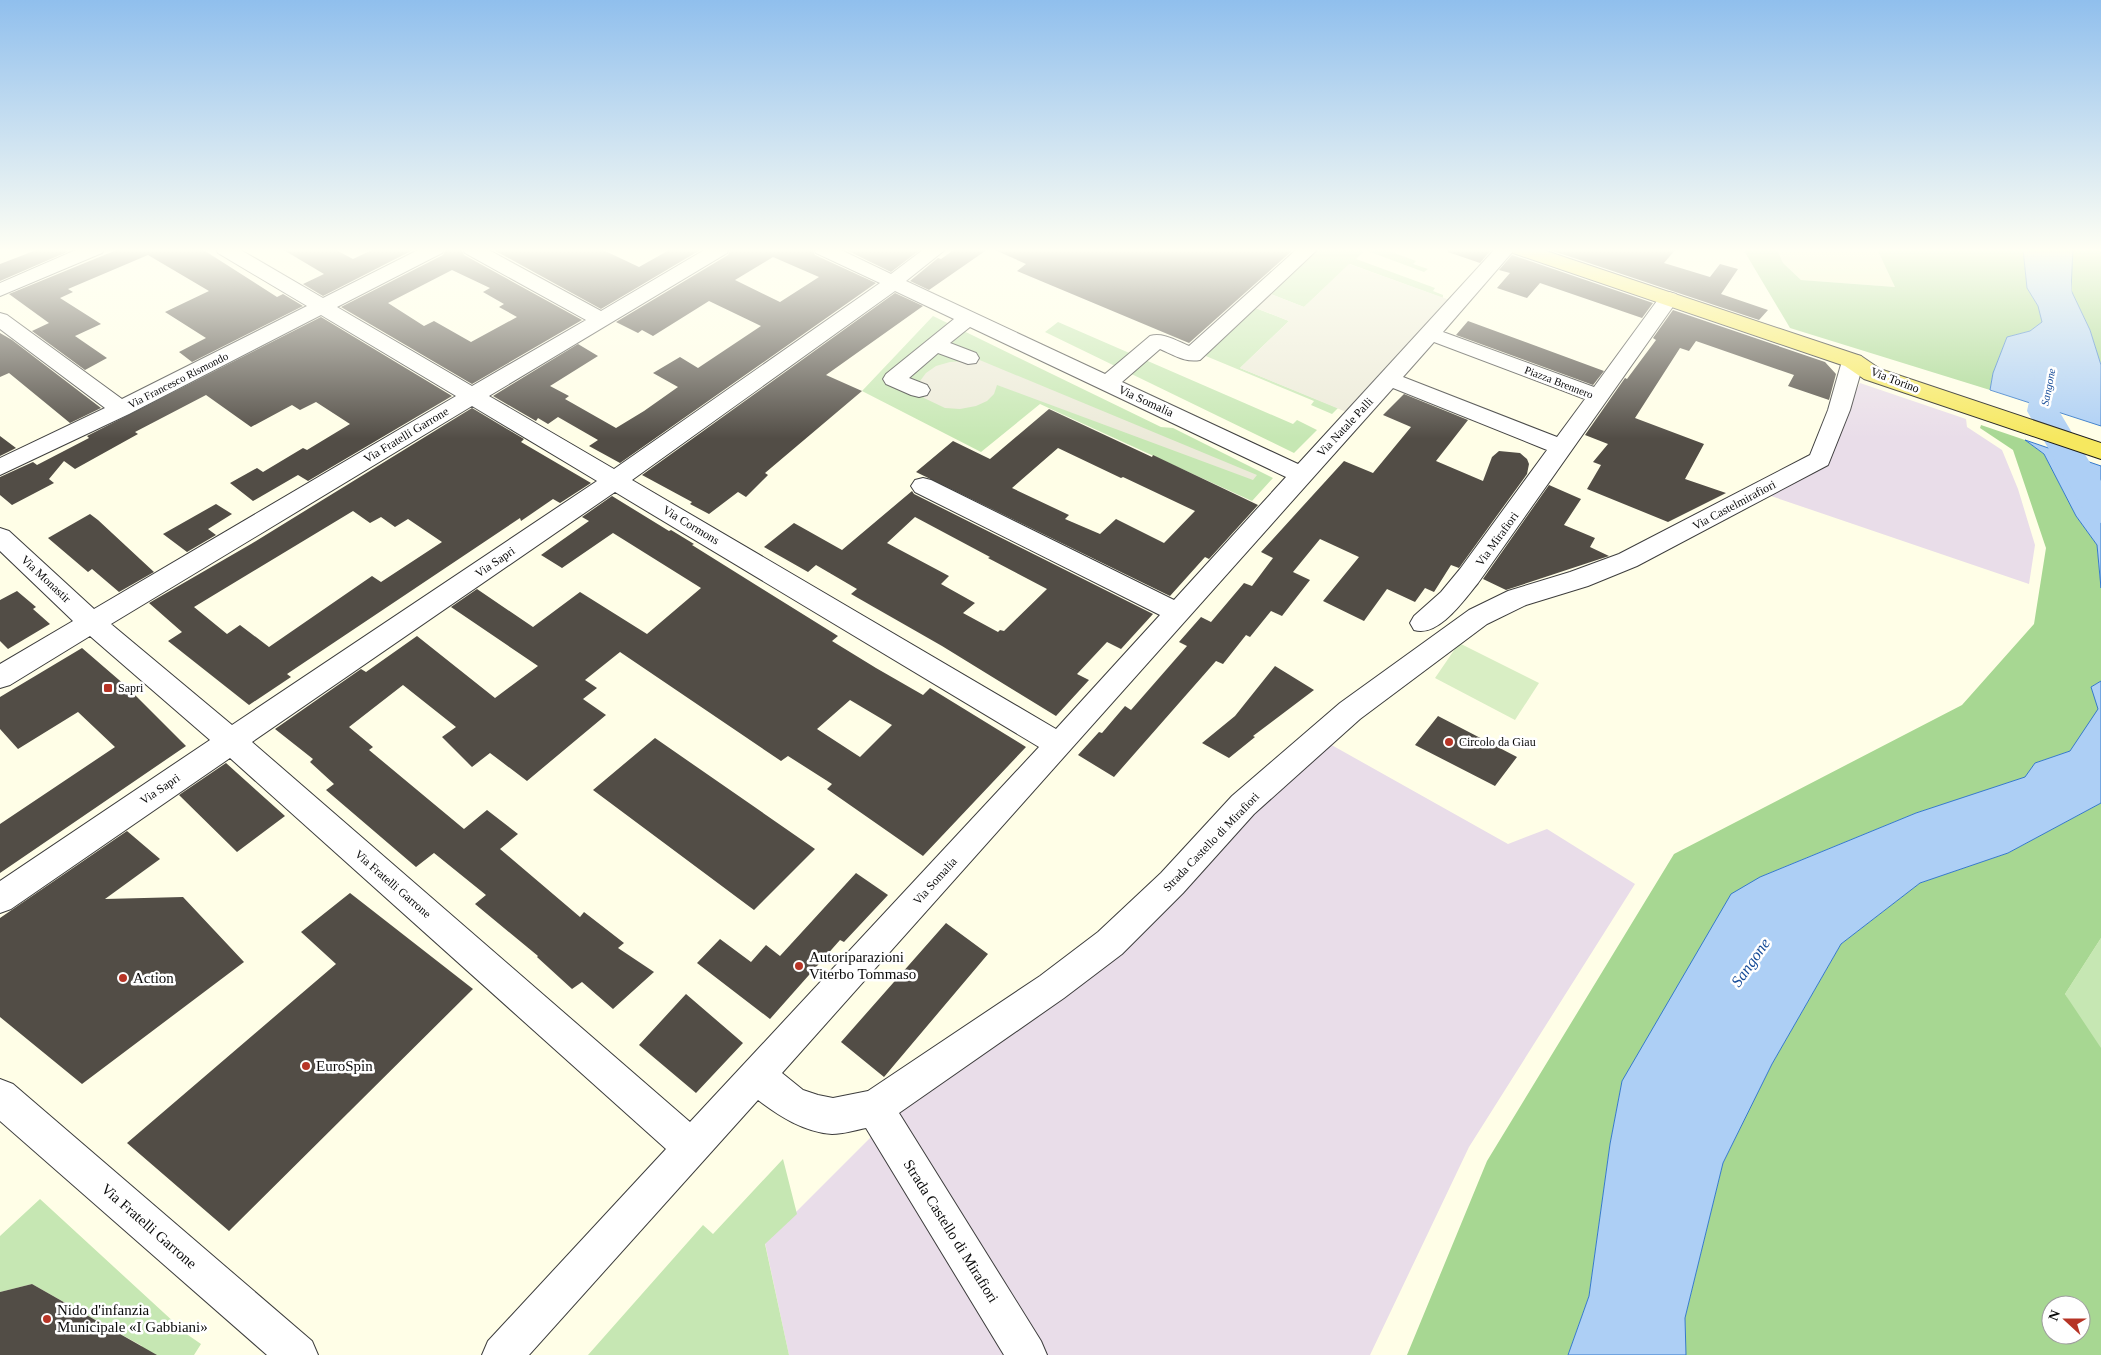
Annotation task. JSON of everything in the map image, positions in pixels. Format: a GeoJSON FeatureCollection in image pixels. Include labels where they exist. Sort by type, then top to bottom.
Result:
{"type":"FeatureCollection","features":[{"type":"Feature","properties":{"kind":"main road","name":"Via Torino"},"geometry":{"type":"LineString","coordinates":[[1710,312],[1852,361],[1872,374],[1939,390],[2101,438]]}},
{"type":"Feature","properties":{"kind":"main road","name":"Via Torino"},"geometry":{"type":"LineString","coordinates":[[1939,390],[2101,451]]}},
{"type":"Feature","properties":{"kind":"street","name":"Via Francesco Rismondo"},"geometry":{"type":"LineString","coordinates":[[0,467],[121,409],[310,312]]}},
{"type":"Feature","properties":{"kind":"street"},"geometry":{"type":"LineString","coordinates":[[332,312],[471,397],[616,480],[853,312]]}},
{"type":"Feature","properties":{"kind":"street"},"geometry":{"type":"LineString","coordinates":[[588,312],[602,320]]}},
{"type":"Feature","properties":{"kind":"street","name":"Via Fratelli Garrone"},"geometry":{"type":"LineString","coordinates":[[0,677],[615,312]]}},
{"type":"Feature","properties":{"kind":"street","name":"Via Somalia"},"geometry":{"type":"LineString","coordinates":[[692,1148],[1301,475],[959,312]]}},
{"type":"Feature","properties":{"kind":"street"},"geometry":{"type":"LineString","coordinates":[[1108,383],[1157,340],[1192,355],[1239,312]]}},
{"type":"Feature","properties":{"kind":"street"},"geometry":{"type":"LineString","coordinates":[[1449,312],[1389,379],[1563,448]]}},
{"type":"Feature","properties":{"kind":"street"},"geometry":{"type":"LineString","coordinates":[[1598,396],[1659,312]]}},
{"type":"Feature","properties":{"kind":"street"},"geometry":{"type":"LineString","coordinates":[[919,390],[894,379],[969,317]]}},
{"type":"Feature","properties":{"kind":"street"},"geometry":{"type":"LineString","coordinates":[[0,319],[121,409]]}},
{"type":"Feature","properties":{"kind":"street","name":"Piazza Brennero"},"geometry":{"type":"LineString","coordinates":[[1430,334],[1598,396],[1563,448]]}},
{"type":"Feature","properties":{"kind":"street"},"geometry":{"type":"LineString","coordinates":[[936,344],[968,358]]}},
{"type":"Feature","properties":{"kind":"street","name":"Via Castelmirafiori"},"geometry":{"type":"LineString","coordinates":[[1551,587],[1628,560],[1820,460],[1839,410],[1852,361]]}},
{"type":"Feature","properties":{"kind":"street","name":"Via Natale Palli"},"geometry":{"type":"LineString","coordinates":[[1301,475],[1389,379]]}},
{"type":"Feature","properties":{"kind":"street","name":"Via Mirafiori"},"geometry":{"type":"LineString","coordinates":[[1423,623],[1450,598],[1469,576],[1563,448]]}},
{"type":"Feature","properties":{"kind":"street","name":"Via Sapri"},"geometry":{"type":"LineString","coordinates":[[0,899],[616,480]]}},
{"type":"Feature","properties":{"kind":"street","name":"Via Cormons"},"geometry":{"type":"LineString","coordinates":[[616,480],[1058,745]]}},
{"type":"Feature","properties":{"kind":"street"},"geometry":{"type":"LineString","coordinates":[[924,486],[1178,613]]}},
{"type":"Feature","properties":{"kind":"street","name":"Via Monastir"},"geometry":{"type":"LineString","coordinates":[[0,536],[92,622]]}},
{"type":"Feature","properties":{"kind":"street","name":"Strada Castello di Mirafiori"},"geometry":{"type":"LineString","coordinates":[[757,1076],[792,1104],[818,1113],[833,1116],[875,1108],[1052,987],[1110,943],[1172,883],[1243,805],[1350,711],[1478,616],[1497,606],[1551,587]]}},
{"type":"Feature","properties":{"kind":"street","name":"Via Fratelli Garrone"},"geometry":{"type":"LineString","coordinates":[[92,622],[231,741],[692,1148]]}},
{"type":"Feature","properties":{"kind":"street","name":"Via Fratelli Garrone"},"geometry":{"type":"LineString","coordinates":[[0,1097],[298,1355]]}},
{"type":"Feature","properties":{"kind":"street","name":"Strada Castello di Mirafiori"},"geometry":{"type":"LineString","coordinates":[[875,1108],[1027,1355]]}},
{"type":"Feature","properties":{"kind":"street"},"geometry":{"type":"LineString","coordinates":[[502,1355],[692,1148]]}},
{"type":"Feature","properties":{"kind":"shaded area"},"geometry":{"type":"Polygon","coordinates":[[[1267,312],[1450,312],[1356,416],[1240,368],[1289,321],[1267,312]]]}},
{"type":"Feature","properties":{"kind":"shaded area"},"geometry":{"type":"Polygon","coordinates":[[[970,356],[1257,475],[1253,480],[997,385],[994,394],[987,401],[976,406],[960,409],[945,408],[924,398],[919,390],[920,381],[926,373],[936,366],[950,362],[965,361],[970,356]]]}},
{"type":"Feature","properties":{"kind":"shaded area"},"geometry":{"type":"Polygon","coordinates":[[[1860,383],[1966,419],[1967,427],[2002,450],[2018,489],[2035,545],[2029,584],[1765,494],[1827,460],[1845,412],[1860,383]]]}},
{"type":"Feature","properties":{"kind":"shaded area"},"geometry":{"type":"Polygon","coordinates":[[[1328,743],[1508,844],[1547,829],[1635,884],[1469,1147],[1370,1355],[789,1355],[765,1243],[874,1134],[1328,743]]]}},
{"type":"Feature","properties":{"kind":"green space"},"geometry":{"type":"Polygon","coordinates":[[[1247,312],[1266,312],[1289,321],[1240,368],[1338,408],[1332,414],[1311,405],[1314,401],[1201,354],[1247,312]]]}},
{"type":"Feature","properties":{"kind":"green space"},"geometry":{"type":"Polygon","coordinates":[[[1781,312],[2040,312],[2042,322],[2030,331],[2007,337],[1993,373],[1990,390],[1790,328],[1781,312]]]}},
{"type":"Feature","properties":{"kind":"green space"},"geometry":{"type":"Polygon","coordinates":[[[2082,312],[2101,312],[2101,365],[2090,330],[2082,312]]]}},
{"type":"Feature","properties":{"kind":"green space"},"geometry":{"type":"Polygon","coordinates":[[[933,316],[1161,427],[1173,428],[1273,478],[1252,501],[1040,404],[981,452],[862,391],[933,316]]]}},
{"type":"Feature","properties":{"kind":"green space"},"geometry":{"type":"Polygon","coordinates":[[[1058,322],[1293,424],[1297,420],[1317,430],[1294,453],[1045,332],[1058,322]]]}},
{"type":"Feature","properties":{"kind":"green space"},"geometry":{"type":"Polygon","coordinates":[[[1981,425],[2025,440],[2044,454],[2076,516],[2097,545],[2101,588],[2101,681],[2091,687],[2099,709],[2070,751],[2035,763],[2026,777],[1916,813],[1760,877],[1622,1081],[1610,1144],[1589,1296],[1568,1355],[1407,1355],[1487,1161],[1674,854],[1962,705],[2034,624],[2046,548],[2013,450],[1980,428],[1981,425]]]}},
{"type":"Feature","properties":{"kind":"green space"},"geometry":{"type":"Polygon","coordinates":[[[1459,643],[1539,683],[1515,720],[1435,678],[1459,643]]]}},
{"type":"Feature","properties":{"kind":"green space"},"geometry":{"type":"Polygon","coordinates":[[[2101,803],[2101,938],[2065,994],[2101,1048],[2101,1355],[1686,1355],[1685,1318],[1723,1163],[1772,1064],[1841,944],[1920,883],[2008,853],[2101,803]]]}},
{"type":"Feature","properties":{"kind":"green space"},"geometry":{"type":"Polygon","coordinates":[[[2101,938],[2101,1056],[2065,994],[2101,938]]]}},
{"type":"Feature","properties":{"kind":"green space"},"geometry":{"type":"Polygon","coordinates":[[[783,1159],[797,1214],[765,1244],[789,1355],[588,1355],[703,1225],[713,1234],[783,1159]]]}},
{"type":"Feature","properties":{"kind":"green space"},"geometry":{"type":"Polygon","coordinates":[[[40,1199],[188,1335],[201,1344],[194,1355],[136,1355],[142,1346],[32,1284],[0,1292],[0,1236],[40,1199]]]}},
{"type":"Feature","properties":{"kind":"water"},"geometry":{"type":"Polygon","coordinates":[[[2040,312],[2082,312],[2090,330],[2101,365],[2101,426],[1990,390],[1993,373],[2007,337],[2030,331],[2042,322],[2040,312]]]}},
{"type":"Feature","properties":{"kind":"water"},"geometry":{"type":"Polygon","coordinates":[[[2025,440],[2101,466],[2101,588],[2097,545],[2076,516],[2044,454],[2025,440]]]}},
{"type":"Feature","properties":{"kind":"water"},"geometry":{"type":"Polygon","coordinates":[[[2101,681],[2101,803],[2008,853],[1920,883],[1841,944],[1772,1064],[1723,1163],[1685,1318],[1686,1355],[1568,1355],[1589,1296],[1610,1144],[1622,1081],[1731,894],[1760,877],[1916,813],[2025,777],[2035,763],[2070,751],[2098,709],[2091,687],[2101,681]]]}},
{"type":"Feature","properties":{"kind":"building"},"geometry":{"type":"Polygon","coordinates":[[[34,312],[82,312],[101,324],[75,336],[107,358],[85,370],[32,331],[49,323],[34,312]]]}},
{"type":"Feature","properties":{"kind":"building"},"geometry":{"type":"Polygon","coordinates":[[[165,312],[291,312],[192,362],[179,352],[206,338],[165,312]]]}},
{"type":"Feature","properties":{"kind":"building"},"geometry":{"type":"Polygon","coordinates":[[[350,312],[402,312],[424,326],[434,321],[471,342],[517,317],[508,312],[568,312],[582,320],[472,384],[350,312]]]}},
{"type":"Feature","properties":{"kind":"building"},"geometry":{"type":"Polygon","coordinates":[[[632,312],[691,312],[653,336],[642,330],[638,333],[616,322],[632,312]]]}},
{"type":"Feature","properties":{"kind":"building"},"geometry":{"type":"Polygon","coordinates":[[[732,312],[834,312],[620,463],[589,446],[598,440],[558,417],[548,424],[538,418],[536,421],[493,396],[578,344],[598,356],[550,386],[569,396],[565,399],[616,428],[678,387],[653,373],[680,357],[698,368],[761,326],[732,312]]]}},
{"type":"Feature","properties":{"kind":"building"},"geometry":{"type":"Polygon","coordinates":[[[868,312],[914,312],[826,375],[862,391],[765,473],[768,475],[746,497],[738,492],[709,514],[690,504],[692,502],[642,475],[868,312]]]}},
{"type":"Feature","properties":{"kind":"building"},"geometry":{"type":"Polygon","coordinates":[[[1116,312],[1223,312],[1189,343],[1116,312]]]}},
{"type":"Feature","properties":{"kind":"building"},"geometry":{"type":"Polygon","coordinates":[[[1625,312],[1646,312],[1642,318],[1625,312]]]}},
{"type":"Feature","properties":{"kind":"building"},"geometry":{"type":"Polygon","coordinates":[[[1671,312],[1680,312],[1825,362],[1836,374],[1829,400],[1788,386],[1794,375],[1696,341],[1689,351],[1680,348],[1635,418],[1704,444],[1685,479],[1726,493],[1668,522],[1587,489],[1601,465],[1593,462],[1608,444],[1585,435],[1625,378],[1627,379],[1656,340],[1653,338],[1671,312]]]}},
{"type":"Feature","properties":{"kind":"building"},"geometry":{"type":"Polygon","coordinates":[[[1736,312],[1766,312],[1759,320],[1736,312]]]}},
{"type":"Feature","properties":{"kind":"building"},"geometry":{"type":"Polygon","coordinates":[[[321,317],[452,396],[308,481],[298,475],[253,501],[230,483],[257,468],[263,472],[303,448],[307,450],[350,424],[316,402],[300,410],[292,405],[251,427],[206,395],[135,432],[138,434],[75,469],[64,461],[49,479],[54,483],[12,505],[0,495],[0,477],[33,462],[37,465],[89,438],[87,436],[321,317]]]}},
{"type":"Feature","properties":{"kind":"building"},"geometry":{"type":"Polygon","coordinates":[[[1468,321],[1604,371],[1593,385],[1456,335],[1468,321]]]}},
{"type":"Feature","properties":{"kind":"building"},"geometry":{"type":"Polygon","coordinates":[[[0,333],[12,340],[101,408],[70,423],[9,373],[0,377],[0,333]]]}},
{"type":"Feature","properties":{"kind":"building"},"geometry":{"type":"Polygon","coordinates":[[[1404,394],[1468,420],[1436,461],[1483,481],[1492,457],[1499,451],[1520,453],[1527,459],[1529,464],[1527,474],[1459,568],[1451,565],[1434,592],[1425,588],[1415,602],[1387,589],[1364,621],[1323,601],[1359,557],[1320,539],[1293,572],[1310,580],[1282,616],[1271,611],[1250,637],[1246,635],[1223,664],[1216,661],[1114,777],[1078,755],[1099,732],[1102,733],[1125,706],[1131,710],[1187,646],[1179,642],[1201,617],[1211,622],[1244,583],[1252,586],[1273,558],[1261,552],[1344,461],[1373,473],[1411,427],[1383,415],[1404,394]]]}},
{"type":"Feature","properties":{"kind":"building"},"geometry":{"type":"Polygon","coordinates":[[[472,408],[524,439],[521,442],[591,483],[560,503],[553,499],[521,521],[520,518],[287,674],[291,677],[249,705],[168,641],[182,632],[149,603],[251,544],[472,408]],[[353,511],[194,607],[227,634],[240,625],[269,647],[372,576],[381,582],[442,542],[408,519],[395,527],[381,517],[370,523],[353,511]]]}},
{"type":"Feature","properties":{"kind":"building"},"geometry":{"type":"Polygon","coordinates":[[[1049,409],[1152,457],[1153,455],[1258,505],[1209,559],[1205,557],[1170,596],[916,472],[953,441],[990,459],[1049,409]],[[1058,448],[1012,488],[1069,515],[1065,519],[1100,534],[1116,519],[1164,543],[1195,511],[1123,477],[1121,478],[1058,448]]]}},
{"type":"Feature","properties":{"kind":"building"},"geometry":{"type":"Polygon","coordinates":[[[0,436],[16,448],[0,456],[0,436]]]}},
{"type":"Feature","properties":{"kind":"building"},"geometry":{"type":"Polygon","coordinates":[[[1549,485],[1581,499],[1564,525],[1595,538],[1590,547],[1609,556],[1506,590],[1483,579],[1549,485]]]}},
{"type":"Feature","properties":{"kind":"building"},"geometry":{"type":"Polygon","coordinates":[[[912,491],[914,494],[1153,614],[1121,649],[1107,642],[1077,674],[1089,680],[1056,716],[942,646],[851,594],[857,589],[816,565],[808,572],[764,547],[794,523],[842,550],[912,491]],[[915,517],[887,543],[949,576],[941,584],[975,603],[963,613],[998,632],[1000,630],[1004,631],[1047,589],[988,558],[990,557],[915,517]]]}},
{"type":"Feature","properties":{"kind":"building"},"geometry":{"type":"Polygon","coordinates":[[[612,496],[694,544],[692,545],[838,636],[832,641],[876,668],[923,695],[930,688],[1026,747],[923,856],[827,789],[832,784],[788,756],[781,761],[620,652],[585,680],[597,688],[583,699],[606,715],[527,781],[490,753],[472,767],[442,737],[456,727],[403,685],[349,727],[373,747],[369,750],[464,829],[487,810],[518,834],[500,849],[580,917],[584,912],[624,943],[618,948],[654,972],[613,1009],[582,982],[572,989],[538,956],[475,904],[486,895],[434,853],[416,867],[326,790],[334,784],[310,762],[313,759],[275,729],[361,669],[366,672],[417,636],[495,698],[538,666],[451,607],[477,589],[533,627],[580,592],[647,634],[701,588],[613,533],[562,568],[541,555],[589,521],[582,517],[612,496]],[[850,700],[817,729],[860,757],[892,725],[850,700]]]}},
{"type":"Feature","properties":{"kind":"building"},"geometry":{"type":"Polygon","coordinates":[[[216,504],[232,514],[208,529],[216,535],[187,552],[163,534],[216,504]]]}},
{"type":"Feature","properties":{"kind":"building"},"geometry":{"type":"Polygon","coordinates":[[[90,514],[154,572],[119,592],[92,569],[88,572],[48,538],[90,514]]]}},
{"type":"Feature","properties":{"kind":"building"},"geometry":{"type":"Polygon","coordinates":[[[17,591],[36,607],[33,609],[50,624],[8,649],[0,641],[0,600],[17,591]]]}},
{"type":"Feature","properties":{"kind":"building"},"geometry":{"type":"Polygon","coordinates":[[[82,648],[126,686],[186,746],[0,873],[0,824],[115,747],[78,712],[18,749],[0,729],[0,697],[82,648]]]}},
{"type":"Feature","properties":{"kind":"building"},"geometry":{"type":"Polygon","coordinates":[[[1275,666],[1314,690],[1253,736],[1255,737],[1229,758],[1202,743],[1235,716],[1275,666]]]}},
{"type":"Feature","properties":{"kind":"building"},"geometry":{"type":"Polygon","coordinates":[[[1438,716],[1517,757],[1495,786],[1415,745],[1438,716]]]}},
{"type":"Feature","properties":{"kind":"building"},"geometry":{"type":"Polygon","coordinates":[[[655,738],[815,849],[754,910],[593,790],[655,738]]]}},
{"type":"Feature","properties":{"kind":"building"},"geometry":{"type":"Polygon","coordinates":[[[226,763],[285,816],[237,852],[179,795],[226,763]]]}},
{"type":"Feature","properties":{"kind":"building","name":"Action"},"geometry":{"type":"Polygon","coordinates":[[[127,831],[160,859],[105,899],[183,897],[244,962],[82,1084],[0,1017],[0,918],[127,831]]]}},
{"type":"Feature","properties":{"kind":"building"},"geometry":{"type":"Polygon","coordinates":[[[856,873],[888,895],[844,942],[840,940],[770,1019],[697,963],[720,939],[751,962],[766,945],[780,956],[856,873]]]}},
{"type":"Feature","properties":{"kind":"building","name":"EuroSpin"},"geometry":{"type":"Polygon","coordinates":[[[350,893],[473,989],[229,1231],[127,1143],[336,964],[301,932],[350,893]]]}},
{"type":"Feature","properties":{"kind":"building"},"geometry":{"type":"Polygon","coordinates":[[[946,923],[988,954],[884,1077],[841,1042],[946,923]]]}},
{"type":"Feature","properties":{"kind":"building"},"geometry":{"type":"Polygon","coordinates":[[[686,994],[743,1043],[696,1093],[639,1045],[686,994]]]}},
{"type":"Feature","properties":{"kind":"building","name":"Nido d'infanzia Municipale «I Gabbiani»"},"geometry":{"type":"Polygon","coordinates":[[[32,1284],[157,1355],[0,1355],[0,1292],[32,1284]]]}},
{"type":"Feature","properties":{"kind":"waterway","name":"Sangone"},"geometry":{"type":"LineString","coordinates":[[2058,312],[2059,332],[2043,411],[2101,511]]}},
{"type":"Feature","properties":{"kind":"place","name":"Sapri"},"geometry":{"type":"Point","coordinates":[108,688]}},
{"type":"Feature","properties":{"kind":"place","name":"Circolo da Giau"},"geometry":{"type":"Point","coordinates":[1449,742]}},
{"type":"Feature","properties":{"kind":"place","name":"Autoriparazioni Viterbo Tommaso"},"geometry":{"type":"Point","coordinates":[799,966]}},
{"type":"Feature","properties":{"kind":"place","name":"Action"},"geometry":{"type":"Point","coordinates":[123,978]}},
{"type":"Feature","properties":{"kind":"place","name":"EuroSpin"},"geometry":{"type":"Point","coordinates":[306,1066]}},
{"type":"Feature","properties":{"kind":"place","name":"Nido d'infanzia Municipale «I Gabbiani»"},"geometry":{"type":"Point","coordinates":[47,1319]}}]}
